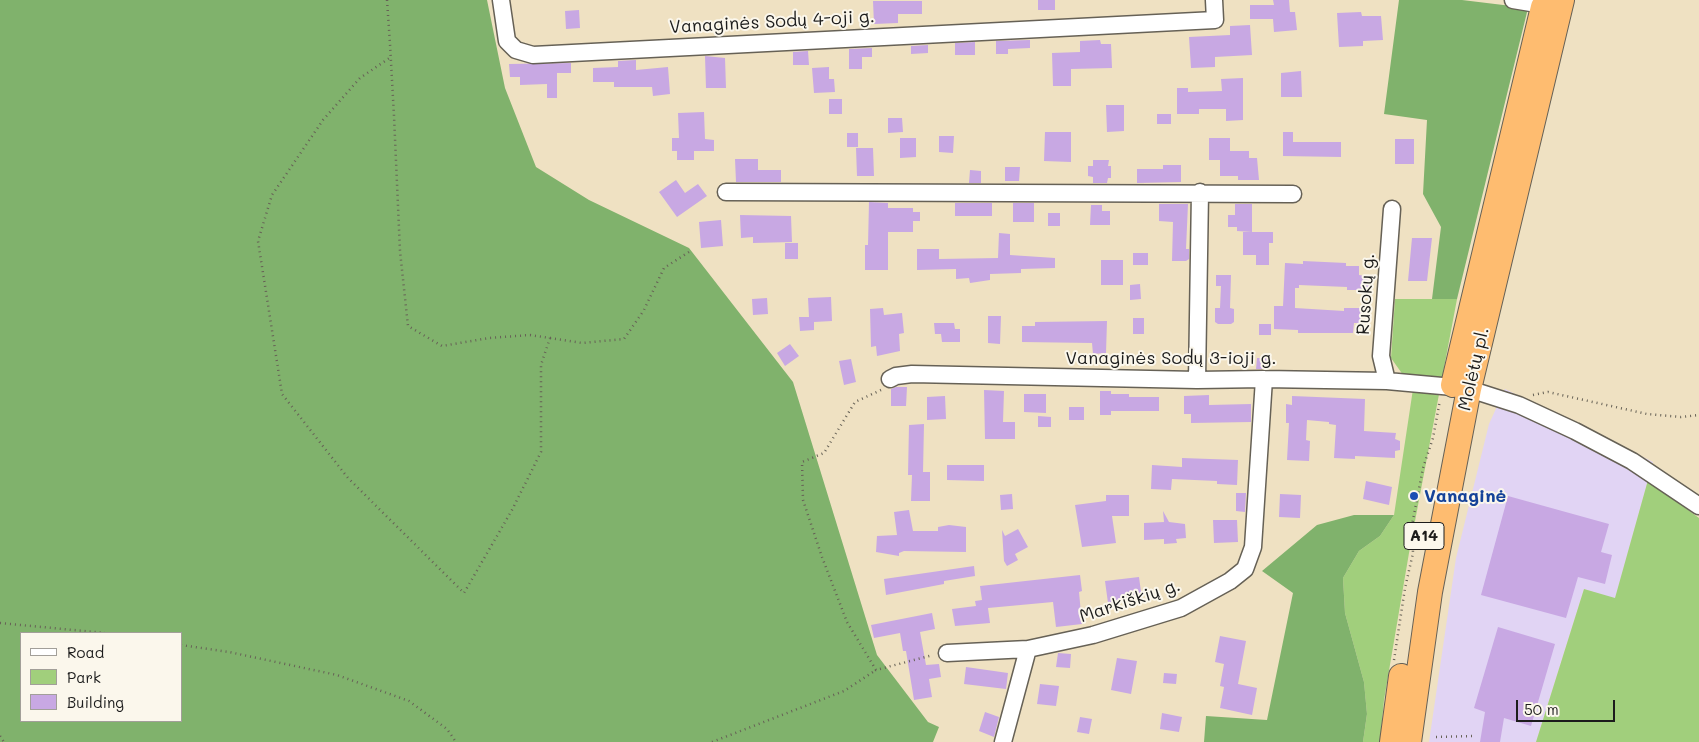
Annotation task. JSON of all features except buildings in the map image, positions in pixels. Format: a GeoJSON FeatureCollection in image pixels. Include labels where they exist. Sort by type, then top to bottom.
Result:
{"type":"FeatureCollection","features":[{"type":"Feature","properties":{"kind":"highway","name":"Molėtų pl."},"geometry":{"type":"LineString","coordinates":[[1392,742],[1420,557],[1550,2]]}},
{"type":"Feature","properties":{"kind":"highway","name":"Molėtų pl."},"geometry":{"type":"LineString","coordinates":[[1409,742],[1461,388]]}},
{"type":"Feature","properties":{"kind":"street","name":"Vanaginės Sodų 4-oji g."},"geometry":{"type":"LineString","coordinates":[[501,0],[506,41],[516,50],[533,54],[1215,20],[1214,0]]}},
{"type":"Feature","properties":{"kind":"street"},"geometry":{"type":"LineString","coordinates":[[1513,0],[1550,2]]}},
{"type":"Feature","properties":{"kind":"street"},"geometry":{"type":"LineString","coordinates":[[726,192],[1200,192],[1293,194]]}},
{"type":"Feature","properties":{"kind":"street"},"geometry":{"type":"LineString","coordinates":[[1197,380],[1200,192]]}},
{"type":"Feature","properties":{"kind":"street","name":"Rusokų g."},"geometry":{"type":"LineString","coordinates":[[1387,381],[1381,356],[1392,209]]}},
{"type":"Feature","properties":{"kind":"street","name":"Vanaginės Sodų 3-ioji g."},"geometry":{"type":"LineString","coordinates":[[885,385],[896,376],[912,374],[1197,380],[1387,381],[1461,388],[1519,405],[1632,461],[1699,506]]}},
{"type":"Feature","properties":{"kind":"street","name":"Markiškių g."},"geometry":{"type":"LineString","coordinates":[[946,653],[1028,648],[1093,635],[1181,608],[1230,581],[1245,570],[1253,547],[1264,379]]}},
{"type":"Feature","properties":{"kind":"street"},"geometry":{"type":"LineString","coordinates":[[1003,742],[1028,648]]}},
{"type":"Feature","properties":{"kind":"path"},"geometry":{"type":"LineString","coordinates":[[387,0],[400,251],[408,326],[442,346],[497,337],[530,335],[582,343],[624,339],[644,310],[664,268],[692,250]]}},
{"type":"Feature","properties":{"kind":"path"},"geometry":{"type":"LineString","coordinates":[[391,57],[360,78],[336,106],[272,195],[258,241],[259,251],[282,394],[348,478],[464,593],[512,510],[540,452],[540,365],[550,338]]}},
{"type":"Feature","properties":{"kind":"path"},"geometry":{"type":"LineString","coordinates":[[876,670],[847,622],[822,557],[803,500],[802,462],[824,453],[855,402],[885,385]]}},
{"type":"Feature","properties":{"kind":"path"},"geometry":{"type":"LineString","coordinates":[[1519,405],[1536,394],[1548,392],[1647,414],[1681,417],[1699,415]]}},
{"type":"Feature","properties":{"kind":"path"},"geometry":{"type":"LineString","coordinates":[[0,623],[94,632]]}},
{"type":"Feature","properties":{"kind":"path"},"geometry":{"type":"LineString","coordinates":[[182,645],[229,652],[338,675],[408,701],[447,729],[456,742]]}},
{"type":"Feature","properties":{"kind":"path"},"geometry":{"type":"LineString","coordinates":[[712,742],[844,691],[876,670],[911,659],[946,653]]}},
{"type":"Feature","properties":{"kind":"path"},"geometry":{"type":"LineString","coordinates":[[0,736],[4,742]]}},
{"type":"Feature","properties":{"kind":"path"},"geometry":{"type":"LineString","coordinates":[[1436,737],[1472,736]]}},
{"type":"Feature","properties":{"kind":"shaded area"},"geometry":{"type":"Polygon","coordinates":[[[1505,389],[1653,462],[1615,599],[1584,589],[1536,742],[1429,742],[1456,558],[1489,424],[1505,389]]]}},
{"type":"Feature","properties":{"kind":"green space"},"geometry":{"type":"Polygon","coordinates":[[[0,0],[487,0],[505,88],[536,167],[589,200],[689,248],[793,382],[877,655],[928,722],[939,727],[933,742],[0,742],[0,0]]]}},
{"type":"Feature","properties":{"kind":"green space"},"geometry":{"type":"Polygon","coordinates":[[[1399,0],[1462,0],[1528,8],[1457,299],[1432,299],[1441,227],[1423,194],[1427,120],[1384,114],[1399,0]]]}},
{"type":"Feature","properties":{"kind":"green space"},"geometry":{"type":"Polygon","coordinates":[[[1395,299],[1457,299],[1409,553],[1384,700],[1380,742],[1363,742],[1367,714],[1364,682],[1345,613],[1343,578],[1359,551],[1380,536],[1394,515],[1413,389],[1391,358],[1395,299]]]}},
{"type":"Feature","properties":{"kind":"green space"},"geometry":{"type":"Polygon","coordinates":[[[1648,480],[1699,518],[1699,742],[1536,742],[1584,589],[1615,598],[1648,480]]]}},
{"type":"Feature","properties":{"kind":"green space"},"geometry":{"type":"Polygon","coordinates":[[[1354,515],[1394,515],[1380,536],[1359,551],[1343,578],[1345,613],[1364,682],[1367,714],[1363,742],[1204,742],[1206,716],[1267,720],[1293,593],[1262,571],[1317,525],[1354,515]]]}},
{"type":"Feature","properties":{"kind":"place","name":"Vanaginė"},"geometry":{"type":"Point","coordinates":[1414,496]}}]}
